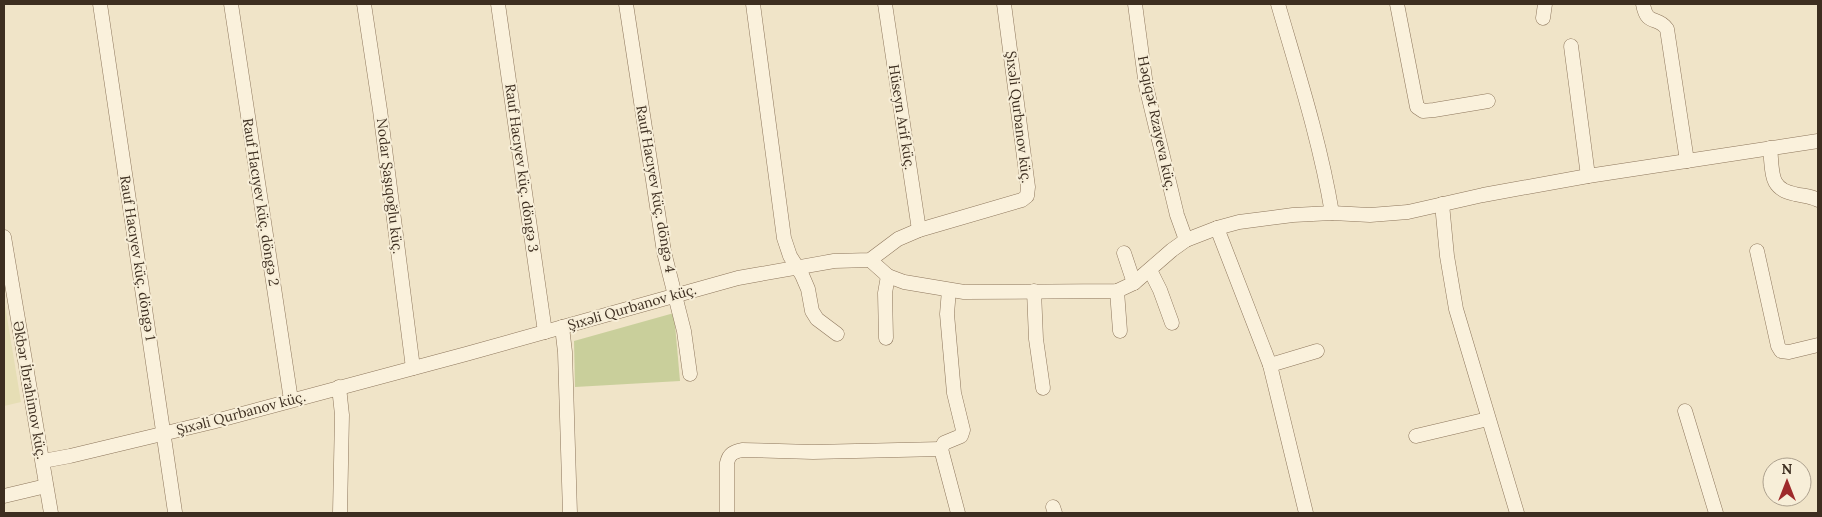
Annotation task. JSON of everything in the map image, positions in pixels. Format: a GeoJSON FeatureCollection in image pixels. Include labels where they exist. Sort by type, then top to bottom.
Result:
{"type":"FeatureCollection","features":[{"type":"Feature","properties":{"kind":"street","name":"Rauf Hacıyev küç. döngə 1"},"geometry":{"type":"LineString","coordinates":[[100,4],[175,512]]}},
{"type":"Feature","properties":{"kind":"street","name":"Rauf Hacıyev küç. döngə 2"},"geometry":{"type":"LineString","coordinates":[[231,4],[292,400]]}},
{"type":"Feature","properties":{"kind":"street","name":"Nodar Şaşıqoğlu küç."},"geometry":{"type":"LineString","coordinates":[[364,4],[380,110],[413,368]]}},
{"type":"Feature","properties":{"kind":"street","name":"Rauf Hacıyev küç. döngə 3"},"geometry":{"type":"LineString","coordinates":[[498,4],[545,332]]}},
{"type":"Feature","properties":{"kind":"street","name":"Rauf Hacıyev küç. döngə 4"},"geometry":{"type":"LineString","coordinates":[[626,4],[664,252],[684,331],[690,374]]}},
{"type":"Feature","properties":{"kind":"street"},"geometry":{"type":"LineString","coordinates":[[753,4],[784,238],[808,289],[812,311],[817,319],[837,334]]}},
{"type":"Feature","properties":{"kind":"street","name":"Hüseyn Arif küç."},"geometry":{"type":"LineString","coordinates":[[885,4],[919,230]]}},
{"type":"Feature","properties":{"kind":"street","name":"Şıxəli Qurbanov küç."},"geometry":{"type":"LineString","coordinates":[[43,461],[212,422],[738,278],[796,266],[834,261],[870,260],[898,240],[919,230],[1022,200],[1027,196],[1028,187],[1004,4]]}},
{"type":"Feature","properties":{"kind":"street","name":"Həqiqət Rzayeva küç."},"geometry":{"type":"LineString","coordinates":[[1136,4],[1146,86],[1177,215],[1186,240]]}},
{"type":"Feature","properties":{"kind":"street"},"geometry":{"type":"LineString","coordinates":[[1278,4],[1314,126],[1332,213]]}},
{"type":"Feature","properties":{"kind":"street"},"geometry":{"type":"LineString","coordinates":[[1397,4],[1417,107],[1423,111],[1488,101]]}},
{"type":"Feature","properties":{"kind":"street"},"geometry":{"type":"LineString","coordinates":[[1543,18],[1546,4]]}},
{"type":"Feature","properties":{"kind":"street"},"geometry":{"type":"LineString","coordinates":[[1643,4],[1645,16],[1664,24],[1667,29],[1687,161]]}},
{"type":"Feature","properties":{"kind":"street"},"geometry":{"type":"LineString","coordinates":[[1571,46],[1588,176]]}},
{"type":"Feature","properties":{"kind":"street"},"geometry":{"type":"LineString","coordinates":[[870,260],[888,276],[904,282],[949,290],[979,293],[1117,291],[1134,283],[1186,240],[1216,228],[1240,222],[1293,215],[1408,212],[1588,176],[1818,141]]}},
{"type":"Feature","properties":{"kind":"street"},"geometry":{"type":"LineString","coordinates":[[1770,148],[1775,183],[1779,189],[1786,193],[1818,200]]}},
{"type":"Feature","properties":{"kind":"street"},"geometry":{"type":"LineString","coordinates":[[1442,204],[1447,256],[1456,309],[1517,513]]}},
{"type":"Feature","properties":{"kind":"street"},"geometry":{"type":"LineString","coordinates":[[1216,228],[1270,365],[1306,513]]}},
{"type":"Feature","properties":{"kind":"street","name":"Əkbər İbrahimov küç."},"geometry":{"type":"LineString","coordinates":[[4,238],[51,513]]}},
{"type":"Feature","properties":{"kind":"street"},"geometry":{"type":"LineString","coordinates":[[1757,251],[1778,346],[1782,351],[1789,352],[1818,345]]}},
{"type":"Feature","properties":{"kind":"street"},"geometry":{"type":"LineString","coordinates":[[1124,253],[1134,283]]}},
{"type":"Feature","properties":{"kind":"street"},"geometry":{"type":"LineString","coordinates":[[1150,270],[1160,290],[1172,323]]}},
{"type":"Feature","properties":{"kind":"street"},"geometry":{"type":"LineString","coordinates":[[886,338],[888,276]]}},
{"type":"Feature","properties":{"kind":"street"},"geometry":{"type":"LineString","coordinates":[[949,290],[947,314],[953,383],[963,430],[961,436],[944,443],[941,449],[958,513]]}},
{"type":"Feature","properties":{"kind":"street"},"geometry":{"type":"LineString","coordinates":[[1034,291],[1036,339],[1043,388]]}},
{"type":"Feature","properties":{"kind":"street"},"geometry":{"type":"LineString","coordinates":[[1117,291],[1120,331]]}},
{"type":"Feature","properties":{"kind":"street"},"geometry":{"type":"LineString","coordinates":[[562,327],[566,352],[570,513]]}},
{"type":"Feature","properties":{"kind":"street"},"geometry":{"type":"LineString","coordinates":[[1270,365],[1317,351]]}},
{"type":"Feature","properties":{"kind":"street"},"geometry":{"type":"LineString","coordinates":[[339,387],[342,415],[340,513]]}},
{"type":"Feature","properties":{"kind":"street"},"geometry":{"type":"LineString","coordinates":[[1685,411],[1716,513]]}},
{"type":"Feature","properties":{"kind":"street"},"geometry":{"type":"LineString","coordinates":[[1416,436],[1488,419]]}},
{"type":"Feature","properties":{"kind":"street"},"geometry":{"type":"LineString","coordinates":[[727,513],[727,463],[728,456],[733,452],[742,450],[859,452],[941,449]]}},
{"type":"Feature","properties":{"kind":"street"},"geometry":{"type":"LineString","coordinates":[[4,496],[46,486]]}},
{"type":"Feature","properties":{"kind":"shaded area"},"geometry":{"type":"Polygon","coordinates":[[[4,299],[21,402],[4,406],[4,299]]]}},
{"type":"Feature","properties":{"kind":"green space"},"geometry":{"type":"Polygon","coordinates":[[[674,313],[680,381],[575,387],[574,341],[674,313]]]}}]}
